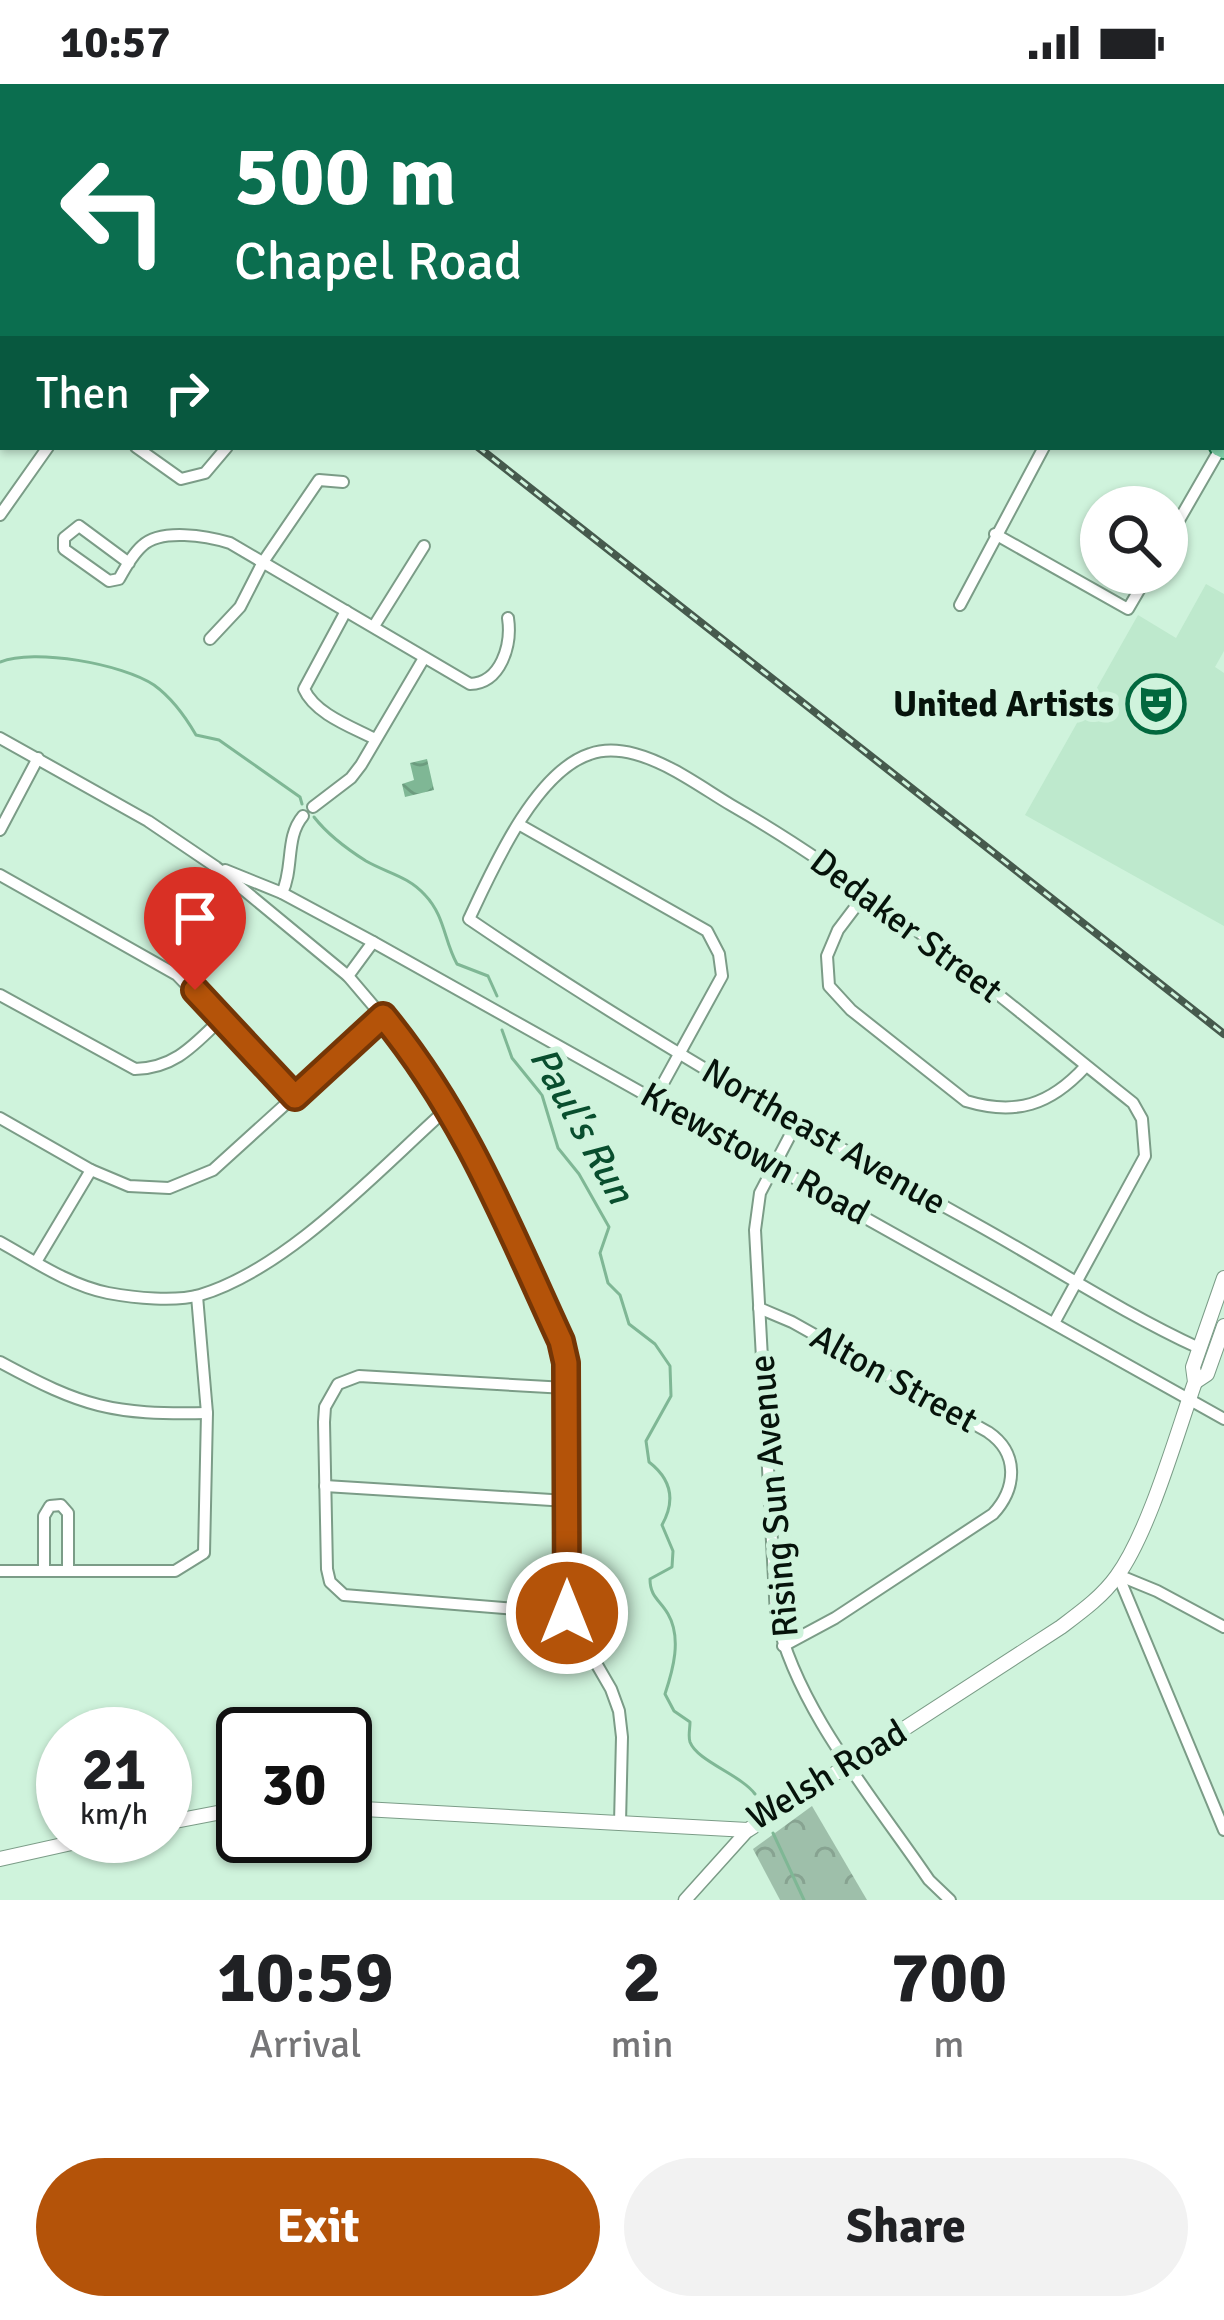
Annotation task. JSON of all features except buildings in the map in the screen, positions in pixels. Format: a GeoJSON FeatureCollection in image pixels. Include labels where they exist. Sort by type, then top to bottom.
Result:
{"type":"FeatureCollection","features":[{"type":"Feature","properties":{"kind":"main road"},"geometry":{"type":"LineString","coordinates":[[1118,1575],[1189,1400],[1195,1382],[1192,1367],[1224,1278]]}},
{"type":"Feature","properties":{"kind":"main road"},"geometry":{"type":"LineString","coordinates":[[1195,1382],[1207,1374],[1224,1326]]}},
{"type":"Feature","properties":{"kind":"main road","name":"Welsh Road"},"geometry":{"type":"LineString","coordinates":[[372,1809],[748,1830],[1061,1628],[1118,1575]]}},
{"type":"Feature","properties":{"kind":"main road"},"geometry":{"type":"LineString","coordinates":[[0,1859],[36,1851]]}},
{"type":"Feature","properties":{"kind":"street"},"geometry":{"type":"LineString","coordinates":[[0,515],[46,450]]}},
{"type":"Feature","properties":{"kind":"street"},"geometry":{"type":"LineString","coordinates":[[140,450],[181,479],[205,473],[224,450]]}},
{"type":"Feature","properties":{"kind":"street"},"geometry":{"type":"LineString","coordinates":[[960,605],[1042,450]]}},
{"type":"Feature","properties":{"kind":"street"},"geometry":{"type":"LineString","coordinates":[[1188,505],[1220,450]]}},
{"type":"Feature","properties":{"kind":"street"},"geometry":{"type":"LineString","coordinates":[[210,639],[240,607],[263,562],[319,480],[343,482]]}},
{"type":"Feature","properties":{"kind":"street"},"geometry":{"type":"LineString","coordinates":[[129,563],[79,526],[64,538],[64,548],[109,581],[118,579],[152,538],[230,542],[470,684],[484,683],[493,676],[511,638],[508,618]]}},
{"type":"Feature","properties":{"kind":"street"},"geometry":{"type":"LineString","coordinates":[[995,534],[1080,582]]}},
{"type":"Feature","properties":{"kind":"street"},"geometry":{"type":"LineString","coordinates":[[374,626],[424,546]]}},
{"type":"Feature","properties":{"kind":"street"},"geometry":{"type":"LineString","coordinates":[[1101,594],[1128,609],[1137,594]]}},
{"type":"Feature","properties":{"kind":"street"},"geometry":{"type":"LineString","coordinates":[[346,611],[304,689],[307,698],[332,717],[376,740]]}},
{"type":"Feature","properties":{"kind":"street"},"geometry":{"type":"LineString","coordinates":[[282,893],[289,879],[292,836],[308,811],[351,778],[424,658]]}},
{"type":"Feature","properties":{"kind":"street"},"geometry":{"type":"LineString","coordinates":[[0,738],[148,821],[216,867],[348,976],[416,1056],[450,1106],[561,1341],[566,1388],[567,1613],[619,1711],[620,1823]]}},
{"type":"Feature","properties":{"kind":"street","name":"Dedaker Street"},"geometry":{"type":"LineString","coordinates":[[520,825],[562,766],[587,755],[619,751],[662,765],[813,854],[1132,1103],[1142,1119],[1145,1151],[1077,1280]]}},
{"type":"Feature","properties":{"kind":"street"},"geometry":{"type":"LineString","coordinates":[[0,830],[38,758]]}},
{"type":"Feature","properties":{"kind":"street"},"geometry":{"type":"LineString","coordinates":[[520,825],[707,931],[719,954],[722,976],[656,1098]]}},
{"type":"Feature","properties":{"kind":"street","name":"Northeast Avenue"},"geometry":{"type":"LineString","coordinates":[[520,825],[469,919],[600,1008],[796,1124],[1199,1348]]}},
{"type":"Feature","properties":{"kind":"street","name":"Krewstown Road"},"geometry":{"type":"LineString","coordinates":[[216,867],[282,893],[373,942],[1224,1419]]}},
{"type":"Feature","properties":{"kind":"street"},"geometry":{"type":"LineString","coordinates":[[0,874],[177,975],[295,1097]]}},
{"type":"Feature","properties":{"kind":"street"},"geometry":{"type":"LineString","coordinates":[[866,893],[838,930],[826,956],[829,986],[850,1010],[966,1101],[987,1107],[1029,1108],[1066,1088],[1085,1067]]}},
{"type":"Feature","properties":{"kind":"street"},"geometry":{"type":"LineString","coordinates":[[348,976],[373,942]]}},
{"type":"Feature","properties":{"kind":"street"},"geometry":{"type":"LineString","coordinates":[[0,995],[135,1069],[180,1059],[222,1018]]}},
{"type":"Feature","properties":{"kind":"street"},"geometry":{"type":"LineString","coordinates":[[0,1118],[129,1186],[169,1188],[214,1170],[383,1016]]}},
{"type":"Feature","properties":{"kind":"street"},"geometry":{"type":"LineString","coordinates":[[0,1242],[70,1281],[106,1293],[196,1296],[249,1274],[289,1248],[450,1106]]}},
{"type":"Feature","properties":{"kind":"street","name":"Rising Sun Avenue"},"geometry":{"type":"LineString","coordinates":[[796,1124],[760,1193],[755,1230],[773,1582],[783,1646],[797,1679],[851,1764],[929,1880],[950,1900]]}},
{"type":"Feature","properties":{"kind":"street"},"geometry":{"type":"LineString","coordinates":[[36,1262],[91,1170]]}},
{"type":"Feature","properties":{"kind":"street"},"geometry":{"type":"LineString","coordinates":[[1054,1323],[1077,1280]]}},
{"type":"Feature","properties":{"kind":"street"},"geometry":{"type":"LineString","coordinates":[[0,1571],[176,1571],[204,1553],[207,1413],[196,1296]]}},
{"type":"Feature","properties":{"kind":"street","name":"Alton Street"},"geometry":{"type":"LineString","coordinates":[[759,1308],[988,1432],[1007,1451],[1013,1468],[1005,1502],[994,1514],[835,1618],[783,1646]]}},
{"type":"Feature","properties":{"kind":"street"},"geometry":{"type":"LineString","coordinates":[[0,1362],[88,1405],[125,1412],[207,1413]]}},
{"type":"Feature","properties":{"kind":"street"},"geometry":{"type":"LineString","coordinates":[[566,1388],[358,1376],[338,1384],[326,1407],[325,1486],[327,1569],[334,1585],[356,1599],[567,1613]]}},
{"type":"Feature","properties":{"kind":"street"},"geometry":{"type":"LineString","coordinates":[[325,1486],[567,1501]]}},
{"type":"Feature","properties":{"kind":"street"},"geometry":{"type":"LineString","coordinates":[[44,1570],[44,1516],[50,1506],[61,1504],[68,1513],[68,1570]]}},
{"type":"Feature","properties":{"kind":"street"},"geometry":{"type":"LineString","coordinates":[[1118,1575],[1224,1627]]}},
{"type":"Feature","properties":{"kind":"street"},"geometry":{"type":"LineString","coordinates":[[1118,1575],[1224,1830]]}},
{"type":"Feature","properties":{"kind":"street"},"geometry":{"type":"LineString","coordinates":[[685,1900],[748,1830]]}},
{"type":"Feature","properties":{"kind":"shaded area"},"geometry":{"type":"Polygon","coordinates":[[[1206,584],[1224,594],[1224,651],[1215,667],[1224,673],[1224,926],[1025,815],[1138,615],[1176,638],[1206,584]]]}},
{"type":"Feature","properties":{"kind":"green space"},"geometry":{"type":"Polygon","coordinates":[[[812,1806],[867,1900],[780,1900],[753,1849],[812,1806]]]}},
{"type":"Feature","properties":{"kind":"water"},"geometry":{"type":"Polygon","coordinates":[[[427,759],[434,790],[405,797],[402,784],[414,780],[410,763],[427,759]]]}},
{"type":"Feature","properties":{"kind":"waterway","name":"Paul's Run"},"geometry":{"type":"LineString","coordinates":[[0,662],[55,658],[140,677],[167,696],[196,735],[219,740],[300,797],[302,804]]}},
{"type":"Feature","properties":{"kind":"waterway","name":"Paul's Run"},"geometry":{"type":"LineString","coordinates":[[314,817],[352,852],[418,889],[437,911],[457,964],[488,976],[497,996]]}},
{"type":"Feature","properties":{"kind":"waterway","name":"Paul's Run"},"geometry":{"type":"LineString","coordinates":[[502,1030],[512,1058],[542,1095],[558,1148],[609,1227],[600,1253],[608,1283],[620,1295],[629,1324],[655,1344],[670,1366],[671,1396],[646,1441],[649,1462],[666,1483],[670,1499],[662,1525],[673,1551],[672,1567],[650,1579],[675,1633],[665,1694],[674,1711],[690,1722],[689,1740],[694,1749],[755,1794]]}},
{"type":"Feature","properties":{"kind":"waterway","name":"Paul's Run"},"geometry":{"type":"LineString","coordinates":[[773,1833],[804,1900]]}},
{"type":"Feature","properties":{"kind":"railway"},"geometry":{"type":"LineString","coordinates":[[482,450],[1224,1034]]}},
{"type":"Feature","properties":{"kind":"place","name":"United Artists"},"geometry":{"type":"Point","coordinates":[1156,704]}},
{"type":"Feature","properties":{"kind":"route"},"geometry":{"type":"LineString","coordinates":[[195,990],[295,1097],[383,1016],[450,1106],[561,1341],[566,1363],[567,1613]]}}]}
